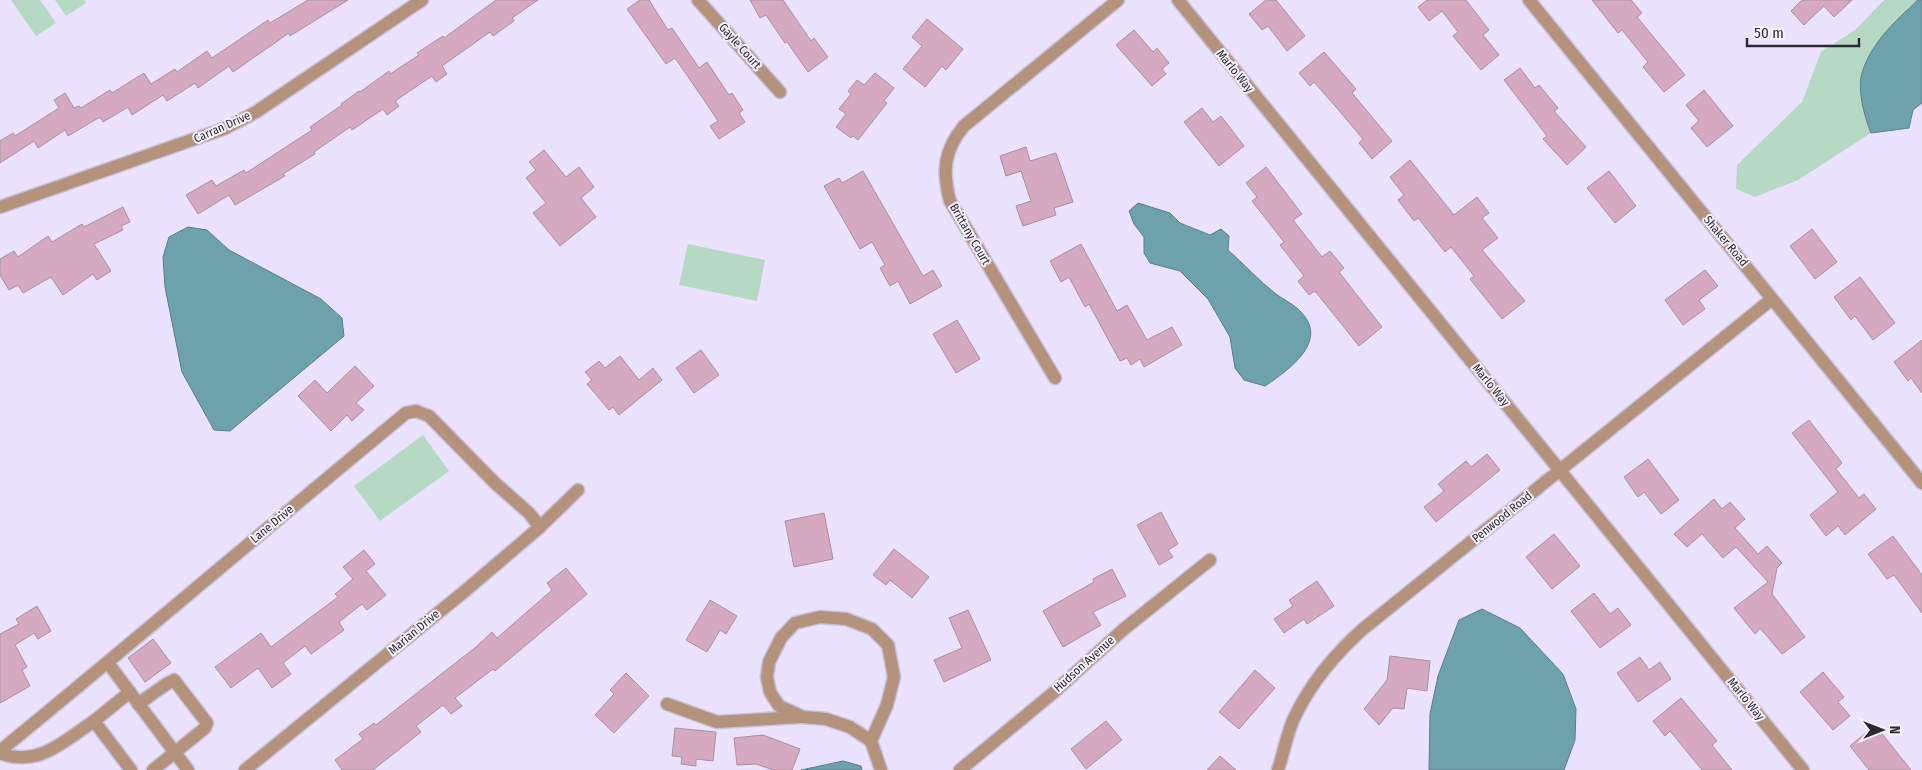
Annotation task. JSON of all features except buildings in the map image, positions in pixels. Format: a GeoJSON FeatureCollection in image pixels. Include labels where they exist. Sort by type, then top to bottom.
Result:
{"type":"FeatureCollection","features":[{"type":"Feature","properties":{"kind":"street","name":"Carran Drive"},"geometry":{"type":"LineString","coordinates":[[0,207],[226,128],[256,112],[422,0]]}},
{"type":"Feature","properties":{"kind":"street","name":"Gayle Court"},"geometry":{"type":"LineString","coordinates":[[698,0],[780,92]]}},
{"type":"Feature","properties":{"kind":"street","name":"Brittany Court"},"geometry":{"type":"LineString","coordinates":[[1055,378],[950,201],[945,182],[945,163],[951,145],[964,126],[1118,0]]}},
{"type":"Feature","properties":{"kind":"street","name":"Marlo Way"},"geometry":{"type":"LineString","coordinates":[[1178,0],[1803,770]]}},
{"type":"Feature","properties":{"kind":"street","name":"Shaker Road"},"geometry":{"type":"LineString","coordinates":[[1529,0],[1922,483]]}},
{"type":"Feature","properties":{"kind":"street","name":"Penwood Road"},"geometry":{"type":"LineString","coordinates":[[1278,770],[1295,716],[1318,676],[1338,652],[1363,629],[1772,299]]}},
{"type":"Feature","properties":{"kind":"street","name":"Lane Drive"},"geometry":{"type":"LineString","coordinates":[[0,752],[406,413],[416,411],[429,416],[496,484],[529,513],[540,527]]}},
{"type":"Feature","properties":{"kind":"street","name":"Marian Drive"},"geometry":{"type":"LineString","coordinates":[[245,770],[465,591],[540,527],[578,490]]}},
{"type":"Feature","properties":{"kind":"street","name":"Hudson Avenue"},"geometry":{"type":"LineString","coordinates":[[960,770],[1053,693],[1124,629],[1210,560]]}},
{"type":"Feature","properties":{"kind":"street"},"geometry":{"type":"LineString","coordinates":[[803,717],[779,706],[770,692],[767,677],[769,662],[781,638],[795,623],[820,617],[846,619],[872,629],[888,645],[894,677],[887,705],[871,741]]}},
{"type":"Feature","properties":{"kind":"street"},"geometry":{"type":"LineString","coordinates":[[108,663],[188,770]]}},
{"type":"Feature","properties":{"kind":"street"},"geometry":{"type":"LineString","coordinates":[[138,704],[168,682],[174,680],[206,721],[205,728],[153,770]]}},
{"type":"Feature","properties":{"kind":"street"},"geometry":{"type":"LineString","coordinates":[[0,752],[17,757],[42,755],[94,721],[130,692]]}},
{"type":"Feature","properties":{"kind":"street"},"geometry":{"type":"LineString","coordinates":[[667,704],[718,722],[803,717],[826,719],[850,727],[871,741],[881,770]]}},
{"type":"Feature","properties":{"kind":"street"},"geometry":{"type":"LineString","coordinates":[[94,721],[131,770]]}},
{"type":"Feature","properties":{"kind":"shaded area"},"geometry":{"type":"Polygon","coordinates":[[[11,0],[40,0],[56,23],[36,36],[11,0]]]}},
{"type":"Feature","properties":{"kind":"shaded area"},"geometry":{"type":"Polygon","coordinates":[[[55,0],[85,0],[86,3],[66,16],[55,0]]]}},
{"type":"Feature","properties":{"kind":"shaded area"},"geometry":{"type":"Polygon","coordinates":[[[1884,0],[1918,0],[1907,9],[1864,114],[1871,133],[1798,180],[1755,197],[1736,189],[1737,165],[1802,102],[1821,52],[1855,30],[1884,0]]]}},
{"type":"Feature","properties":{"kind":"shaded area"},"geometry":{"type":"Polygon","coordinates":[[[1918,0],[1922,0],[1922,103],[1913,110],[1909,128],[1871,133],[1861,98],[1861,77],[1876,45],[1900,17],[1918,0]]]}},
{"type":"Feature","properties":{"kind":"shaded area"},"geometry":{"type":"Polygon","coordinates":[[[1138,203],[1170,213],[1180,223],[1210,235],[1221,229],[1229,236],[1228,250],[1276,294],[1299,309],[1309,323],[1311,334],[1308,345],[1294,364],[1265,386],[1244,380],[1235,368],[1230,337],[1208,299],[1180,271],[1150,263],[1144,253],[1144,237],[1134,224],[1129,211],[1138,203]]]}},
{"type":"Feature","properties":{"kind":"shaded area"},"geometry":{"type":"Polygon","coordinates":[[[188,227],[207,230],[229,250],[321,299],[342,318],[344,336],[230,431],[214,430],[182,372],[165,287],[163,257],[169,237],[188,227]]]}},
{"type":"Feature","properties":{"kind":"shaded area"},"geometry":{"type":"Polygon","coordinates":[[[688,244],[765,260],[757,301],[679,285],[688,244]]]}},
{"type":"Feature","properties":{"kind":"shaded area"},"geometry":{"type":"Polygon","coordinates":[[[423,435],[449,471],[380,521],[354,486],[423,435]]]}},
{"type":"Feature","properties":{"kind":"shaded area"},"geometry":{"type":"Polygon","coordinates":[[[1482,609],[1520,628],[1563,674],[1576,709],[1575,740],[1564,770],[1429,770],[1430,714],[1438,676],[1459,620],[1482,609]]]}},
{"type":"Feature","properties":{"kind":"shaded area"},"geometry":{"type":"Polygon","coordinates":[[[843,761],[861,766],[862,770],[801,770],[843,761]]]}}]}
